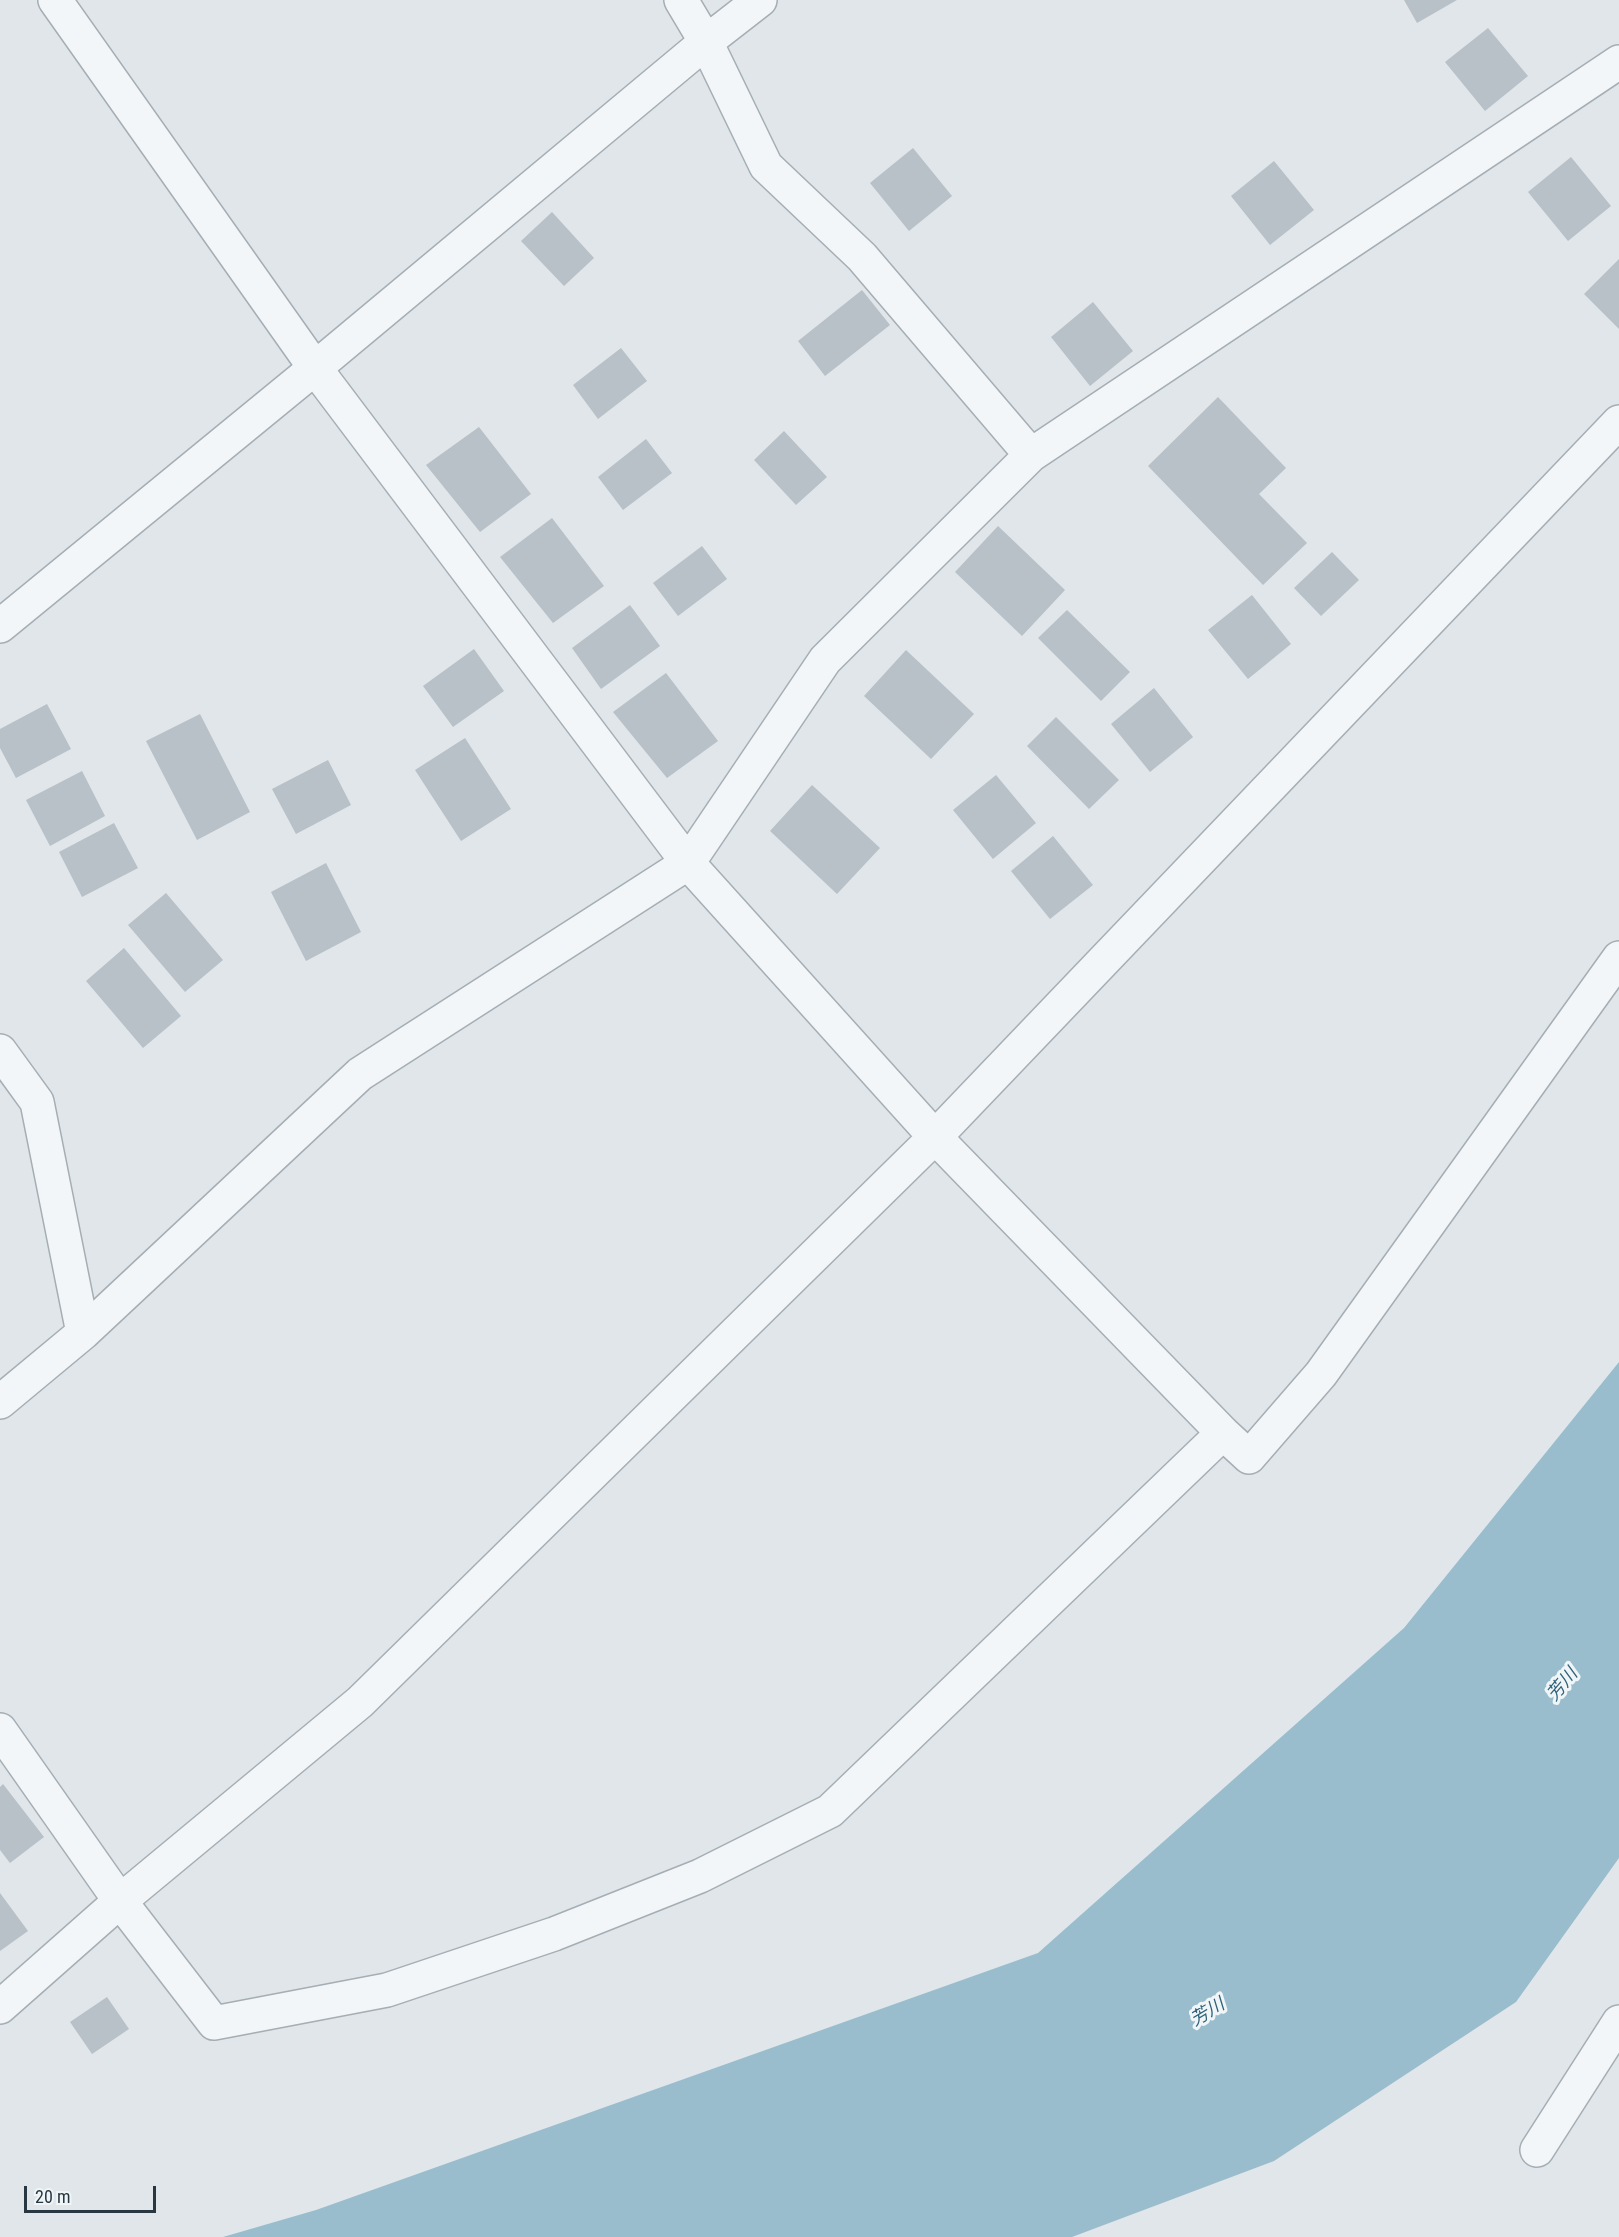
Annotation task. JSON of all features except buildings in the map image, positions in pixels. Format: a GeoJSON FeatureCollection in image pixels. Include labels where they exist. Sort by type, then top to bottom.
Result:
{"type":"FeatureCollection","features":[{"type":"Feature","properties":{"kind":"street"},"geometry":{"type":"LineString","coordinates":[[55,0],[315,368],[688,863],[936,1137],[1223,1433],[1249,1457],[1321,1374],[1619,958]]}},
{"type":"Feature","properties":{"kind":"street"},"geometry":{"type":"LineString","coordinates":[[681,0],[706,42],[766,166],[862,257],[1031,455]]}},
{"type":"Feature","properties":{"kind":"street"},"geometry":{"type":"LineString","coordinates":[[0,626],[315,368],[706,42],[760,0]]}},
{"type":"Feature","properties":{"kind":"street"},"geometry":{"type":"LineString","coordinates":[[0,1402],[83,1333],[360,1074],[688,863],[825,660],[1031,455],[1619,62]]}},
{"type":"Feature","properties":{"kind":"street"},"geometry":{"type":"LineString","coordinates":[[0,2007],[120,1901],[360,1702],[936,1137],[1619,422]]}},
{"type":"Feature","properties":{"kind":"street"},"geometry":{"type":"LineString","coordinates":[[0,1051],[37,1102],[83,1333]]}},
{"type":"Feature","properties":{"kind":"street"},"geometry":{"type":"LineString","coordinates":[[0,1730],[120,1901],[213,2023],[387,1990],[555,1934],[700,1876],[830,1811],[1223,1433]]}},
{"type":"Feature","properties":{"kind":"street"},"geometry":{"type":"LineString","coordinates":[[1537,2150],[1619,2022]]}},
{"type":"Feature","properties":{"kind":"water","name":"芳川"},"geometry":{"type":"Polygon","coordinates":[[[1619,1362],[1619,1858],[1516,2002],[1274,2161],[1072,2237],[223,2237],[316,2210],[1038,1953],[1404,1628],[1619,1362]]]}}]}
